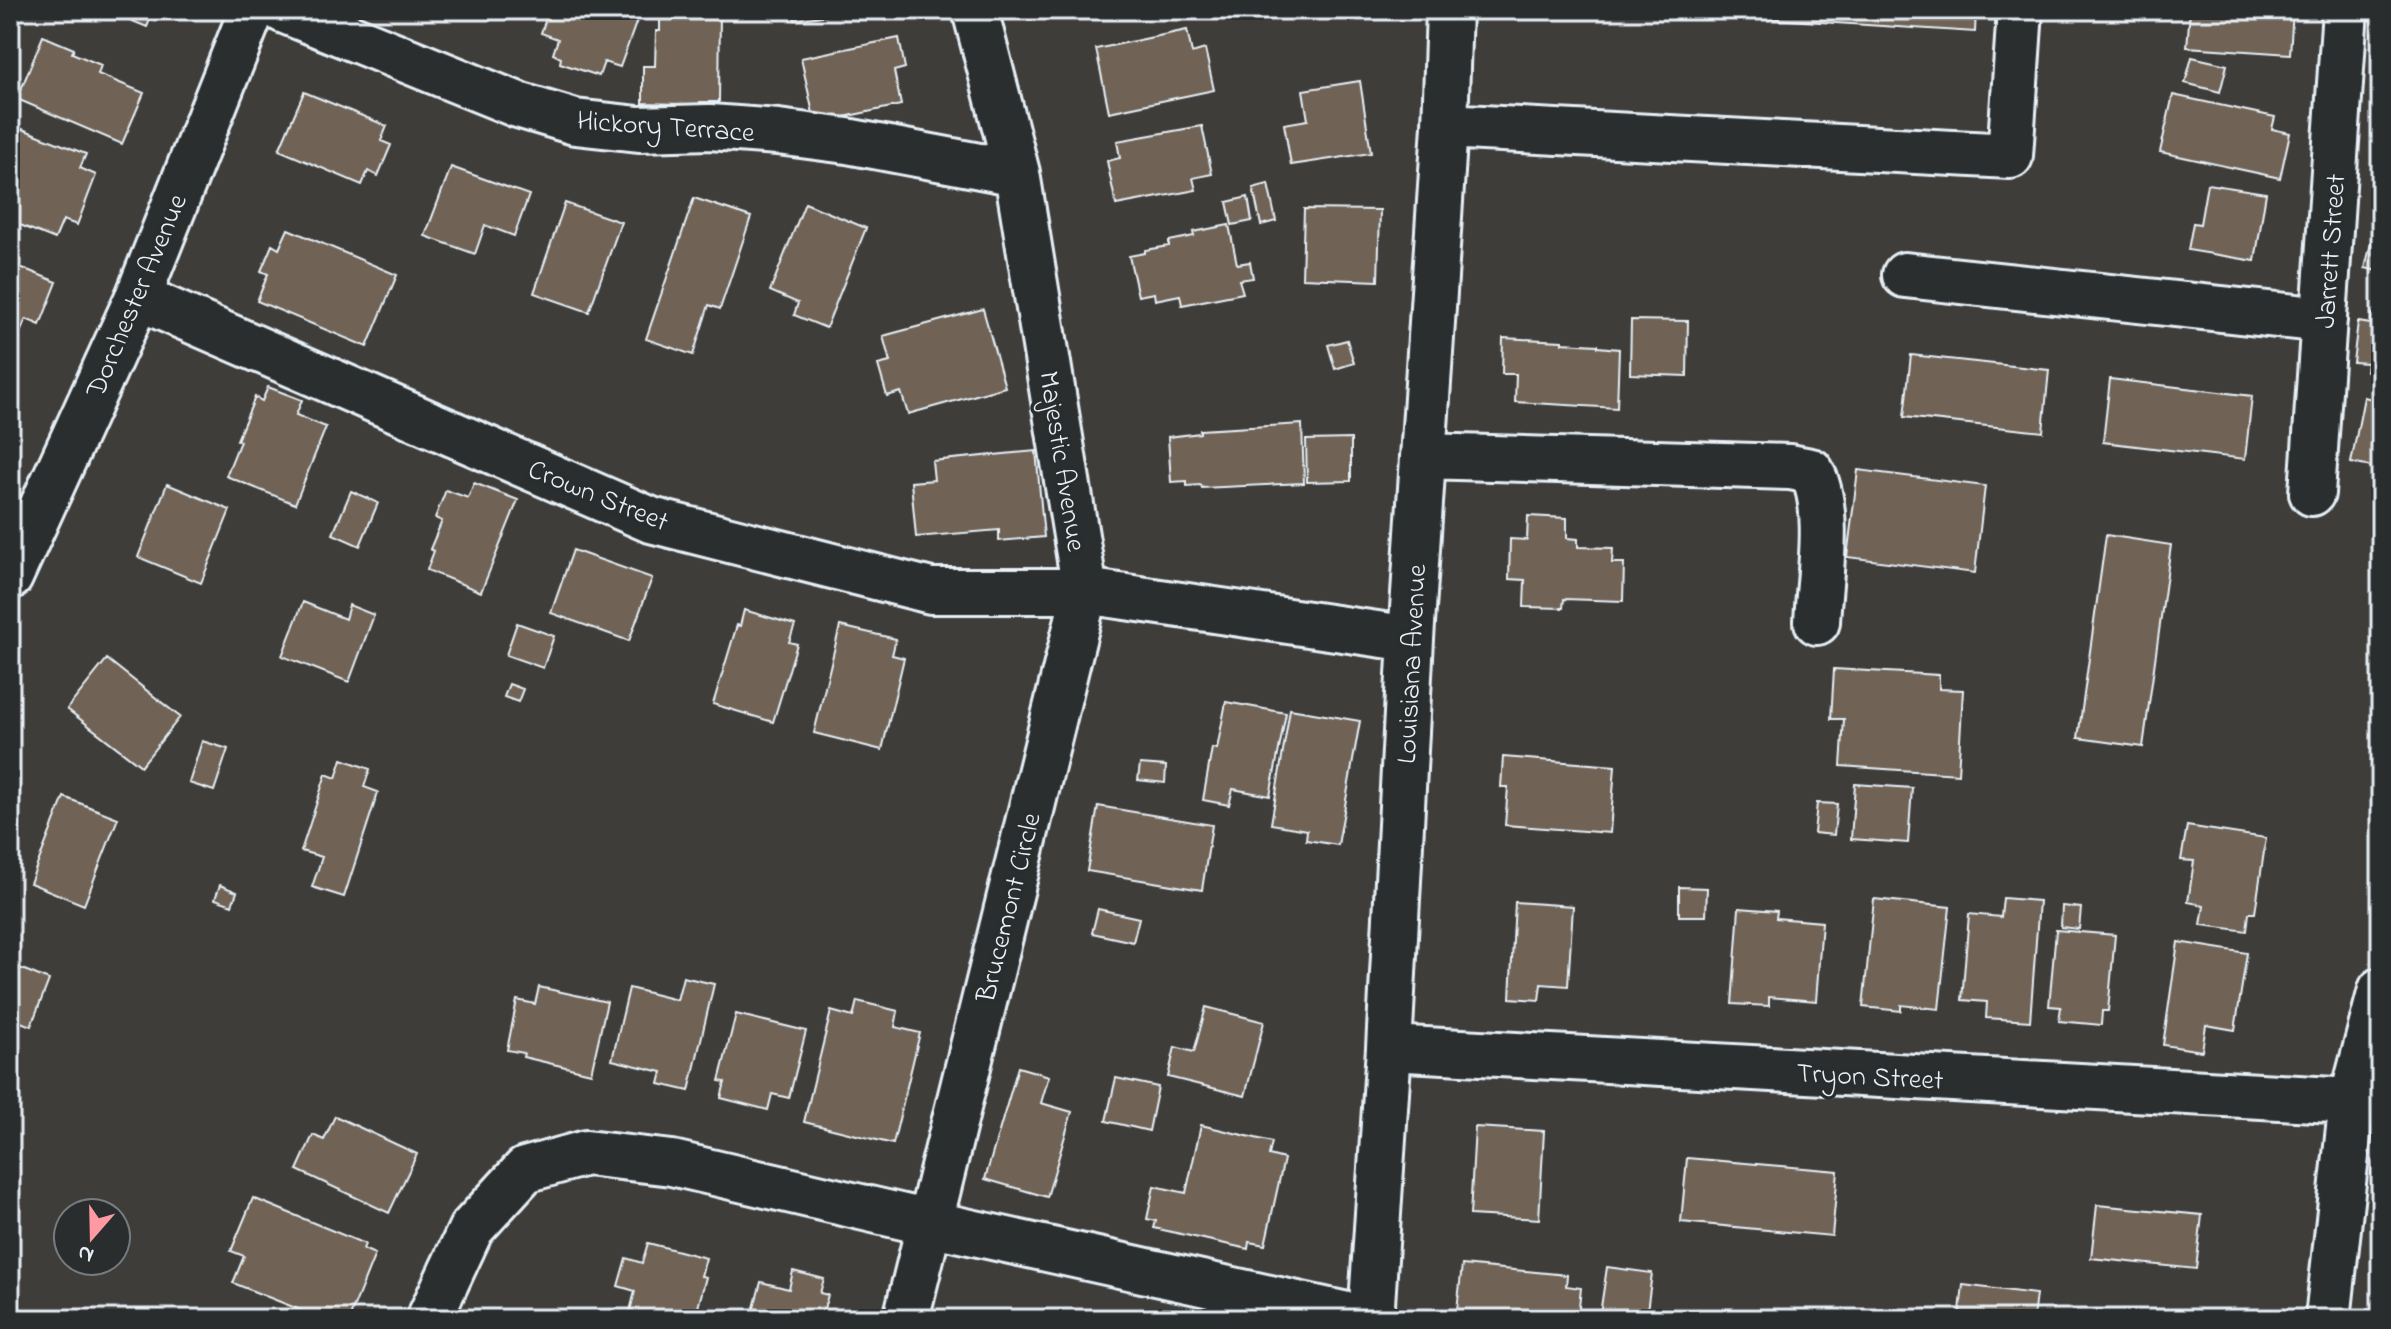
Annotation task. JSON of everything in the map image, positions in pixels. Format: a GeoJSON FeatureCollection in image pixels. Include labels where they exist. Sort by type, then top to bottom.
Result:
{"type":"FeatureCollection","features":[{"type":"Feature","properties":{"kind":"street","name":"Dorchester Avenue"},"geometry":{"type":"LineString","coordinates":[[10,577],[138,297],[252,10]]}},
{"type":"Feature","properties":{"kind":"street","name":"Hickory Terrace"},"geometry":{"type":"LineString","coordinates":[[283,10],[518,105],[575,122],[639,129],[710,127],[778,132],[847,141],[1017,173]]}},
{"type":"Feature","properties":{"kind":"street","name":"Majestic Avenue"},"geometry":{"type":"LineString","coordinates":[[975,10],[1017,173],[1085,591],[1411,639]]}},
{"type":"Feature","properties":{"kind":"street","name":"Louisiana Avenue"},"geometry":{"type":"LineString","coordinates":[[1368,1319],[1389,1048],[1411,639],[1445,126],[1449,10]]}},
{"type":"Feature","properties":{"kind":"street"},"geometry":{"type":"LineString","coordinates":[[1445,126],[2010,156],[2020,10]]}},
{"type":"Feature","properties":{"kind":"street","name":"Jarrett Street"},"geometry":{"type":"LineString","coordinates":[[2312,493],[2345,10]]}},
{"type":"Feature","properties":{"kind":"street"},"geometry":{"type":"LineString","coordinates":[[1905,275],[2324,320]]}},
{"type":"Feature","properties":{"kind":"street","name":"Crown Street"},"geometry":{"type":"LineString","coordinates":[[138,297],[651,520],[931,591],[1085,591]]}},
{"type":"Feature","properties":{"kind":"street"},"geometry":{"type":"LineString","coordinates":[[1423,456],[1790,467],[1811,471],[1819,484],[1823,519],[1817,622]]}},
{"type":"Feature","properties":{"kind":"street","name":"Brucemont Circle"},"geometry":{"type":"LineString","coordinates":[[906,1319],[1085,591]]}},
{"type":"Feature","properties":{"kind":"street"},"geometry":{"type":"LineString","coordinates":[[2328,1319],[2352,1101],[2381,990]]}},
{"type":"Feature","properties":{"kind":"street","name":"Tryon Street"},"geometry":{"type":"LineString","coordinates":[[1389,1048],[2352,1101]]}},
{"type":"Feature","properties":{"kind":"street"},"geometry":{"type":"LineString","coordinates":[[429,1319],[471,1229],[525,1170],[586,1153],[672,1163],[1368,1319]]}},
{"type":"Feature","properties":{"kind":"building"},"geometry":{"type":"Polygon","coordinates":[[[94,10],[154,10],[147,27],[118,15],[117,19],[94,10]]]}},
{"type":"Feature","properties":{"kind":"building"},"geometry":{"type":"Polygon","coordinates":[[[549,10],[640,12],[620,67],[604,62],[599,76],[560,63],[561,58],[553,54],[558,39],[541,33],[549,10]]]}},
{"type":"Feature","properties":{"kind":"building"},"geometry":{"type":"Polygon","coordinates":[[[660,10],[720,11],[719,102],[700,102],[699,112],[678,112],[679,104],[643,103],[643,66],[655,66],[660,10]]]}},
{"type":"Feature","properties":{"kind":"building"},"geometry":{"type":"Polygon","coordinates":[[[793,10],[861,10],[795,20],[793,10]]]}},
{"type":"Feature","properties":{"kind":"building"},"geometry":{"type":"Polygon","coordinates":[[[1631,10],[1976,10],[1975,32],[1631,10]]]}},
{"type":"Feature","properties":{"kind":"building"},"geometry":{"type":"Polygon","coordinates":[[[2190,10],[2293,10],[2290,54],[2187,47],[2190,10]]]}},
{"type":"Feature","properties":{"kind":"building"},"geometry":{"type":"Polygon","coordinates":[[[1187,30],[1192,53],[1205,49],[1214,90],[1109,112],[1096,49],[1187,30]]]}},
{"type":"Feature","properties":{"kind":"building"},"geometry":{"type":"Polygon","coordinates":[[[43,36],[101,65],[98,74],[144,93],[122,144],[17,99],[43,36]]]}},
{"type":"Feature","properties":{"kind":"building"},"geometry":{"type":"Polygon","coordinates":[[[899,38],[905,68],[894,71],[901,105],[815,123],[801,58],[899,38]]]}},
{"type":"Feature","properties":{"kind":"building"},"geometry":{"type":"Polygon","coordinates":[[[2192,57],[2227,65],[2220,92],[2185,83],[2192,57]]]}},
{"type":"Feature","properties":{"kind":"building"},"geometry":{"type":"Polygon","coordinates":[[[1360,81],[1371,153],[1291,165],[1284,124],[1308,120],[1303,90],[1360,81]]]}},
{"type":"Feature","properties":{"kind":"building"},"geometry":{"type":"Polygon","coordinates":[[[304,92],[387,126],[381,141],[391,145],[378,176],[368,171],[362,185],[279,150],[304,92]]]}},
{"type":"Feature","properties":{"kind":"building"},"geometry":{"type":"Polygon","coordinates":[[[2173,95],[2275,117],[2272,129],[2290,133],[2280,178],[2160,152],[2173,95]]]}},
{"type":"Feature","properties":{"kind":"building"},"geometry":{"type":"Polygon","coordinates":[[[12,125],[86,154],[80,168],[96,175],[77,225],[63,220],[55,239],[10,221],[12,125]]]}},
{"type":"Feature","properties":{"kind":"building"},"geometry":{"type":"Polygon","coordinates":[[[1202,126],[1212,174],[1193,178],[1196,190],[1116,205],[1107,161],[1120,158],[1117,141],[1202,126]]]}},
{"type":"Feature","properties":{"kind":"building"},"geometry":{"type":"Polygon","coordinates":[[[451,167],[529,195],[514,236],[485,225],[475,254],[425,236],[451,167]]]}},
{"type":"Feature","properties":{"kind":"building"},"geometry":{"type":"Polygon","coordinates":[[[1268,184],[1276,221],[1261,225],[1253,188],[1268,184]]]}},
{"type":"Feature","properties":{"kind":"building"},"geometry":{"type":"Polygon","coordinates":[[[2207,184],[2266,193],[2255,261],[2188,250],[2193,223],[2200,224],[2207,184]]]}},
{"type":"Feature","properties":{"kind":"building"},"geometry":{"type":"Polygon","coordinates":[[[1248,197],[1252,221],[1232,225],[1227,202],[1248,197]]]}},
{"type":"Feature","properties":{"kind":"building"},"geometry":{"type":"Polygon","coordinates":[[[694,198],[751,217],[720,309],[709,305],[693,355],[646,339],[694,198]]]}},
{"type":"Feature","properties":{"kind":"building"},"geometry":{"type":"Polygon","coordinates":[[[2381,202],[2381,272],[2365,268],[2381,202]]]}},
{"type":"Feature","properties":{"kind":"building"},"geometry":{"type":"Polygon","coordinates":[[[565,203],[621,222],[589,312],[534,293],[565,203]]]}},
{"type":"Feature","properties":{"kind":"building"},"geometry":{"type":"Polygon","coordinates":[[[805,203],[866,228],[826,328],[794,315],[798,303],[770,291],[805,203]]]}},
{"type":"Feature","properties":{"kind":"building"},"geometry":{"type":"Polygon","coordinates":[[[1304,209],[1380,210],[1378,281],[1302,278],[1304,209]]]}},
{"type":"Feature","properties":{"kind":"building"},"geometry":{"type":"Polygon","coordinates":[[[1229,225],[1237,264],[1250,262],[1253,278],[1239,280],[1243,293],[1182,305],[1180,295],[1155,300],[1154,293],[1138,296],[1129,256],[1169,246],[1169,241],[1194,236],[1193,232],[1229,225]]]}},
{"type":"Feature","properties":{"kind":"building"},"geometry":{"type":"Polygon","coordinates":[[[288,229],[397,275],[367,347],[257,301],[268,274],[261,271],[272,245],[279,249],[288,229]]]}},
{"type":"Feature","properties":{"kind":"building"},"geometry":{"type":"Polygon","coordinates":[[[10,263],[57,282],[40,325],[26,319],[16,342],[10,340],[10,263]]]}},
{"type":"Feature","properties":{"kind":"building"},"geometry":{"type":"Polygon","coordinates":[[[983,309],[1005,387],[908,414],[901,392],[887,396],[878,365],[890,362],[883,336],[983,309]]]}},
{"type":"Feature","properties":{"kind":"building"},"geometry":{"type":"Polygon","coordinates":[[[2372,314],[2381,315],[2381,373],[2366,371],[2367,363],[2353,362],[2358,322],[2371,324],[2372,314]]]}},
{"type":"Feature","properties":{"kind":"building"},"geometry":{"type":"Polygon","coordinates":[[[1631,320],[1688,321],[1687,376],[1630,374],[1631,320]]]}},
{"type":"Feature","properties":{"kind":"building"},"geometry":{"type":"Polygon","coordinates":[[[1503,338],[1562,341],[1619,349],[1617,408],[1515,402],[1516,374],[1502,374],[1503,338]]]}},
{"type":"Feature","properties":{"kind":"building"},"geometry":{"type":"Polygon","coordinates":[[[1347,340],[1354,363],[1335,369],[1328,345],[1347,340]]]}},
{"type":"Feature","properties":{"kind":"building"},"geometry":{"type":"Polygon","coordinates":[[[1911,355],[2049,370],[2043,432],[1904,417],[1911,355]]]}},
{"type":"Feature","properties":{"kind":"building"},"geometry":{"type":"Polygon","coordinates":[[[2110,379],[2252,396],[2245,459],[2103,442],[2110,379]]]}},
{"type":"Feature","properties":{"kind":"building"},"geometry":{"type":"Polygon","coordinates":[[[268,387],[302,400],[296,415],[326,427],[295,504],[226,476],[255,397],[262,401],[268,387]]]}},
{"type":"Feature","properties":{"kind":"building"},"geometry":{"type":"Polygon","coordinates":[[[2364,397],[2381,401],[2381,469],[2351,463],[2364,397]]]}},
{"type":"Feature","properties":{"kind":"building"},"geometry":{"type":"Polygon","coordinates":[[[1302,424],[1304,483],[1202,488],[1201,485],[1187,486],[1187,481],[1171,482],[1168,437],[1200,433],[1200,430],[1302,424]]]}},
{"type":"Feature","properties":{"kind":"building"},"geometry":{"type":"Polygon","coordinates":[[[1351,439],[1351,481],[1307,482],[1306,440],[1351,439]]]}},
{"type":"Feature","properties":{"kind":"building"},"geometry":{"type":"Polygon","coordinates":[[[1036,451],[1044,537],[999,541],[999,530],[916,537],[911,482],[934,480],[932,461],[1036,451]]]}},
{"type":"Feature","properties":{"kind":"building"},"geometry":{"type":"Polygon","coordinates":[[[1858,470],[1985,486],[1975,573],[1847,557],[1858,470]]]}},
{"type":"Feature","properties":{"kind":"building"},"geometry":{"type":"Polygon","coordinates":[[[474,483],[518,500],[481,592],[427,570],[434,551],[430,549],[442,521],[435,518],[446,490],[468,498],[474,483]]]}},
{"type":"Feature","properties":{"kind":"building"},"geometry":{"type":"Polygon","coordinates":[[[167,484],[230,510],[201,583],[138,557],[167,484]]]}},
{"type":"Feature","properties":{"kind":"building"},"geometry":{"type":"Polygon","coordinates":[[[351,491],[378,503],[360,546],[333,534],[351,491]]]}},
{"type":"Feature","properties":{"kind":"building"},"geometry":{"type":"Polygon","coordinates":[[[1528,516],[1567,518],[1567,538],[1578,539],[1578,547],[1613,548],[1612,563],[1624,563],[1623,601],[1564,599],[1563,608],[1524,607],[1525,580],[1509,579],[1510,539],[1527,540],[1528,516]]]}},
{"type":"Feature","properties":{"kind":"building"},"geometry":{"type":"Polygon","coordinates":[[[2106,535],[2171,545],[2143,747],[2078,738],[2106,535]]]}},
{"type":"Feature","properties":{"kind":"building"},"geometry":{"type":"Polygon","coordinates":[[[573,550],[652,578],[629,641],[551,613],[573,550]]]}},
{"type":"Feature","properties":{"kind":"building"},"geometry":{"type":"Polygon","coordinates":[[[303,602],[345,619],[349,605],[374,615],[349,682],[282,656],[303,602]]]}},
{"type":"Feature","properties":{"kind":"building"},"geometry":{"type":"Polygon","coordinates":[[[744,610],[795,625],[789,642],[797,644],[773,722],[713,704],[744,610]]]}},
{"type":"Feature","properties":{"kind":"building"},"geometry":{"type":"Polygon","coordinates":[[[517,623],[554,636],[543,668],[506,655],[517,623]]]}},
{"type":"Feature","properties":{"kind":"building"},"geometry":{"type":"Polygon","coordinates":[[[840,626],[896,639],[892,655],[904,658],[882,750],[814,733],[840,626]]]}},
{"type":"Feature","properties":{"kind":"building"},"geometry":{"type":"Polygon","coordinates":[[[107,659],[180,717],[141,766],[67,709],[107,659]]]}},
{"type":"Feature","properties":{"kind":"building"},"geometry":{"type":"Polygon","coordinates":[[[1834,669],[1939,675],[1939,689],[1963,690],[1958,774],[1841,766],[1844,719],[1831,719],[1834,669]]]}},
{"type":"Feature","properties":{"kind":"building"},"geometry":{"type":"Polygon","coordinates":[[[509,684],[523,689],[518,702],[504,697],[509,684]]]}},
{"type":"Feature","properties":{"kind":"building"},"geometry":{"type":"Polygon","coordinates":[[[1226,702],[1286,713],[1270,796],[1233,789],[1229,805],[1203,800],[1212,748],[1217,749],[1226,702]]]}},
{"type":"Feature","properties":{"kind":"building"},"geometry":{"type":"Polygon","coordinates":[[[1290,709],[1360,721],[1338,845],[1306,840],[1307,830],[1271,824],[1290,709]]]}},
{"type":"Feature","properties":{"kind":"building"},"geometry":{"type":"Polygon","coordinates":[[[202,741],[228,749],[214,791],[189,783],[202,741]]]}},
{"type":"Feature","properties":{"kind":"building"},"geometry":{"type":"Polygon","coordinates":[[[1503,757],[1615,766],[1610,833],[1505,825],[1508,787],[1501,787],[1503,757]]]}},
{"type":"Feature","properties":{"kind":"building"},"geometry":{"type":"Polygon","coordinates":[[[342,759],[370,769],[364,787],[378,792],[344,897],[312,887],[322,857],[301,851],[326,774],[336,778],[342,759]]]}},
{"type":"Feature","properties":{"kind":"building"},"geometry":{"type":"Polygon","coordinates":[[[1140,764],[1166,766],[1165,783],[1138,780],[1140,764]]]}},
{"type":"Feature","properties":{"kind":"building"},"geometry":{"type":"Polygon","coordinates":[[[1855,784],[1912,788],[1908,843],[1851,839],[1855,784]]]}},
{"type":"Feature","properties":{"kind":"building"},"geometry":{"type":"Polygon","coordinates":[[[64,797],[118,818],[84,905],[30,883],[64,797]]]}},
{"type":"Feature","properties":{"kind":"building"},"geometry":{"type":"Polygon","coordinates":[[[1817,803],[1837,804],[1834,835],[1814,833],[1817,803]]]}},
{"type":"Feature","properties":{"kind":"building"},"geometry":{"type":"Polygon","coordinates":[[[1098,806],[1212,825],[1202,890],[1087,871],[1098,806]]]}},
{"type":"Feature","properties":{"kind":"building"},"geometry":{"type":"Polygon","coordinates":[[[2187,826],[2266,838],[2255,913],[2249,913],[2247,931],[2201,925],[2204,905],[2188,902],[2194,861],[2181,860],[2187,826]]]}},
{"type":"Feature","properties":{"kind":"building"},"geometry":{"type":"Polygon","coordinates":[[[220,885],[237,892],[232,905],[215,899],[220,885]]]}},
{"type":"Feature","properties":{"kind":"building"},"geometry":{"type":"Polygon","coordinates":[[[1679,887],[1707,888],[1706,916],[1679,916],[1679,887]]]}},
{"type":"Feature","properties":{"kind":"building"},"geometry":{"type":"Polygon","coordinates":[[[2003,898],[2039,901],[2030,1021],[1986,1018],[1987,1002],[1962,1000],[1969,914],[2001,917],[2003,898]]]}},
{"type":"Feature","properties":{"kind":"building"},"geometry":{"type":"Polygon","coordinates":[[[1874,899],[1950,907],[1939,1009],[1901,1005],[1901,1011],[1863,1007],[1874,899]]]}},
{"type":"Feature","properties":{"kind":"building"},"geometry":{"type":"Polygon","coordinates":[[[1515,902],[1573,906],[1568,986],[1541,984],[1539,1000],[1510,998],[1515,902]]]}},
{"type":"Feature","properties":{"kind":"building"},"geometry":{"type":"Polygon","coordinates":[[[2062,906],[2081,908],[2079,929],[2061,927],[2062,906]]]}},
{"type":"Feature","properties":{"kind":"building"},"geometry":{"type":"Polygon","coordinates":[[[1739,908],[1777,911],[1776,918],[1822,922],[1816,1001],[1769,997],[1769,1006],[1732,1004],[1739,908]]]}},
{"type":"Feature","properties":{"kind":"building"},"geometry":{"type":"Polygon","coordinates":[[[1098,909],[1139,918],[1133,942],[1092,933],[1098,909]]]}},
{"type":"Feature","properties":{"kind":"building"},"geometry":{"type":"Polygon","coordinates":[[[2056,930],[2115,935],[2108,1011],[2102,1011],[2101,1025],[2059,1021],[2061,1007],[2049,1006],[2056,930]]]}},
{"type":"Feature","properties":{"kind":"building"},"geometry":{"type":"Polygon","coordinates":[[[2178,942],[2247,953],[2235,1030],[2206,1025],[2202,1051],[2163,1045],[2178,942]]]}},
{"type":"Feature","properties":{"kind":"building"},"geometry":{"type":"Polygon","coordinates":[[[10,964],[49,980],[31,1026],[18,1021],[10,1042],[10,964]]]}},
{"type":"Feature","properties":{"kind":"building"},"geometry":{"type":"Polygon","coordinates":[[[683,977],[714,984],[689,1091],[659,1084],[662,1072],[612,1060],[629,988],[677,1000],[683,977]]]}},
{"type":"Feature","properties":{"kind":"building"},"geometry":{"type":"Polygon","coordinates":[[[539,987],[607,1002],[591,1073],[523,1057],[524,1053],[507,1050],[517,1000],[535,1004],[539,987]]]}},
{"type":"Feature","properties":{"kind":"building"},"geometry":{"type":"Polygon","coordinates":[[[857,1001],[898,1011],[895,1027],[920,1033],[893,1144],[804,1122],[831,1011],[853,1017],[857,1001]]]}},
{"type":"Feature","properties":{"kind":"building"},"geometry":{"type":"Polygon","coordinates":[[[1206,1007],[1264,1022],[1245,1096],[1168,1077],[1175,1047],[1194,1052],[1206,1007]]]}},
{"type":"Feature","properties":{"kind":"building"},"geometry":{"type":"Polygon","coordinates":[[[736,1014],[806,1031],[789,1098],[772,1094],[768,1110],[721,1098],[725,1082],[719,1081],[736,1014]]]}},
{"type":"Feature","properties":{"kind":"building"},"geometry":{"type":"Polygon","coordinates":[[[1018,1067],[1049,1076],[1041,1103],[1072,1112],[1047,1197],[985,1179],[1018,1067]]]}},
{"type":"Feature","properties":{"kind":"building"},"geometry":{"type":"Polygon","coordinates":[[[1116,1078],[1158,1087],[1149,1131],[1106,1121],[1116,1078]]]}},
{"type":"Feature","properties":{"kind":"building"},"geometry":{"type":"Polygon","coordinates":[[[335,1116],[417,1154],[389,1213],[297,1170],[313,1135],[324,1140],[335,1116]]]}},
{"type":"Feature","properties":{"kind":"building"},"geometry":{"type":"Polygon","coordinates":[[[1201,1125],[1272,1142],[1269,1155],[1284,1159],[1265,1245],[1249,1242],[1248,1249],[1154,1228],[1156,1221],[1147,1219],[1154,1186],[1186,1193],[1201,1125]]]}},
{"type":"Feature","properties":{"kind":"building"},"geometry":{"type":"Polygon","coordinates":[[[1475,1127],[1544,1131],[1539,1219],[1470,1215],[1475,1127]]]}},
{"type":"Feature","properties":{"kind":"building"},"geometry":{"type":"Polygon","coordinates":[[[2381,1146],[2381,1180],[2371,1176],[2381,1146]]]}},
{"type":"Feature","properties":{"kind":"building"},"geometry":{"type":"Polygon","coordinates":[[[1687,1158],[1838,1171],[1832,1236],[1681,1222],[1687,1158]]]}},
{"type":"Feature","properties":{"kind":"building"},"geometry":{"type":"Polygon","coordinates":[[[253,1198],[365,1244],[363,1249],[375,1254],[349,1319],[323,1319],[233,1283],[244,1256],[231,1251],[253,1198]]]}},
{"type":"Feature","properties":{"kind":"building"},"geometry":{"type":"Polygon","coordinates":[[[2097,1205],[2202,1215],[2196,1269],[2091,1258],[2097,1205]]]}},
{"type":"Feature","properties":{"kind":"building"},"geometry":{"type":"Polygon","coordinates":[[[648,1243],[706,1258],[701,1276],[706,1277],[695,1319],[628,1319],[635,1291],[618,1286],[626,1258],[642,1263],[648,1243]]]}},
{"type":"Feature","properties":{"kind":"building"},"geometry":{"type":"Polygon","coordinates":[[[1462,1265],[1567,1275],[1566,1286],[1581,1288],[1578,1317],[1456,1319],[1462,1265]]]}},
{"type":"Feature","properties":{"kind":"building"},"geometry":{"type":"Polygon","coordinates":[[[1607,1267],[1652,1273],[1646,1319],[1613,1319],[1613,1316],[1600,1314],[1607,1267]]]}},
{"type":"Feature","properties":{"kind":"building"},"geometry":{"type":"Polygon","coordinates":[[[793,1271],[824,1279],[820,1293],[828,1295],[821,1319],[751,1319],[761,1282],[789,1289],[793,1271]]]}},
{"type":"Feature","properties":{"kind":"building"},"geometry":{"type":"Polygon","coordinates":[[[1963,1285],[2036,1294],[2033,1319],[1959,1319],[1963,1285]]]}}]}
